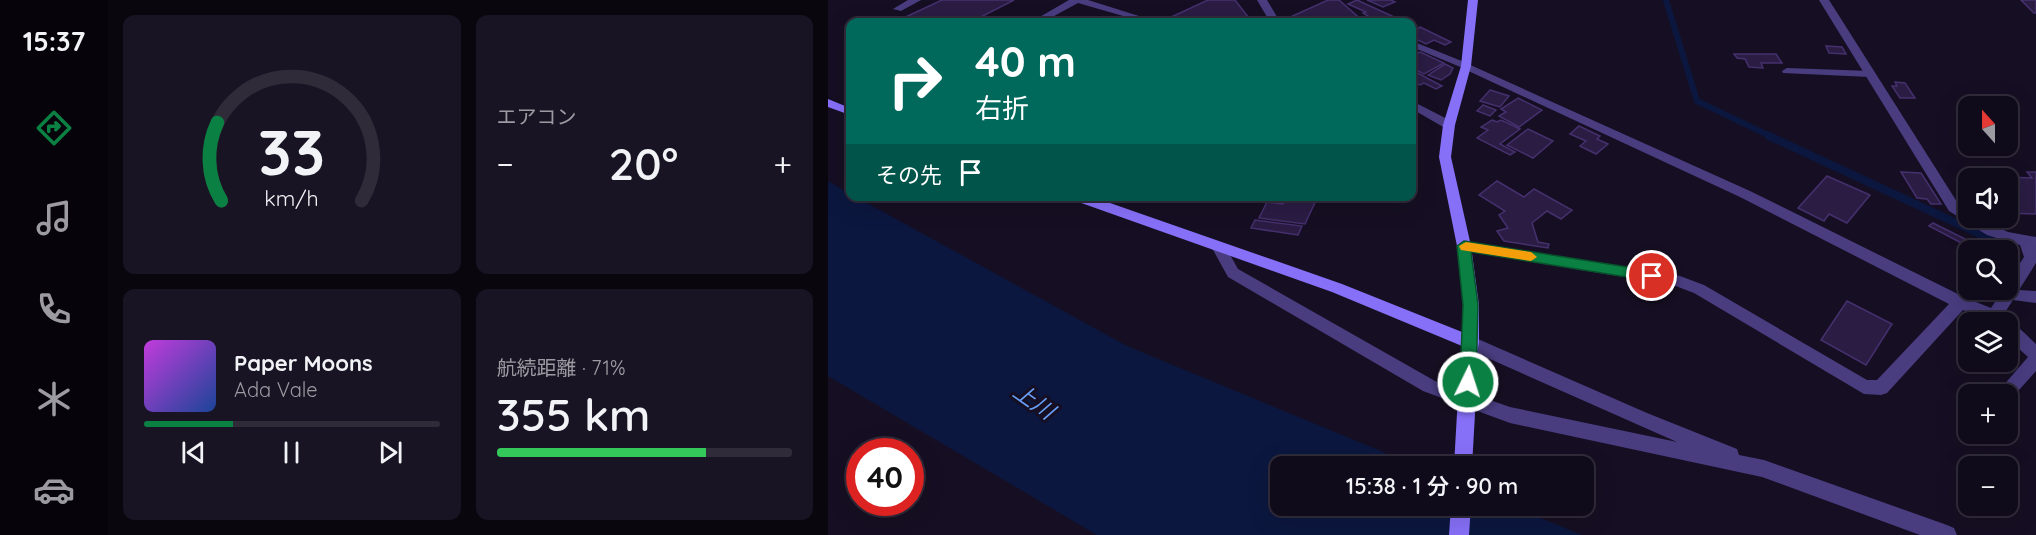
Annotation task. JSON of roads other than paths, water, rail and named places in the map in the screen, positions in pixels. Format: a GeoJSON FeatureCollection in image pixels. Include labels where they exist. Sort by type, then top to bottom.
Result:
{"type":"FeatureCollection","features":[{"type":"Feature","properties":{"kind":"street"},"geometry":{"type":"LineString","coordinates":[[898,9],[916,0]]}},
{"type":"Feature","properties":{"kind":"street"},"geometry":{"type":"LineString","coordinates":[[1043,18],[1077,0],[1139,18]]}},
{"type":"Feature","properties":{"kind":"street"},"geometry":{"type":"LineString","coordinates":[[1262,0],[1273,18]]}},
{"type":"Feature","properties":{"kind":"street"},"geometry":{"type":"LineString","coordinates":[[1464,456],[1471,305],[1464,246],[1445,157],[1449,125],[1466,66],[1473,0]]}},
{"type":"Feature","properties":{"kind":"street"},"geometry":{"type":"LineString","coordinates":[[1824,0],[1954,208],[1989,229],[2031,242],[2032,257],[2018,278]]}},
{"type":"Feature","properties":{"kind":"street"},"geometry":{"type":"LineString","coordinates":[[1466,66],[1745,194],[1982,312]]}},
{"type":"Feature","properties":{"kind":"street"},"geometry":{"type":"LineString","coordinates":[[828,103],[846,110]]}},
{"type":"Feature","properties":{"kind":"street"},"geometry":{"type":"LineString","coordinates":[[1416,107],[1449,125]]}},
{"type":"Feature","properties":{"kind":"street"},"geometry":{"type":"LineString","coordinates":[[1089,201],[1337,288],[1470,352],[1764,469],[1947,535]]}},
{"type":"Feature","properties":{"kind":"street"},"geometry":{"type":"LineString","coordinates":[[1464,246],[1675,280],[1699,289],[1864,387],[1881,388],[1960,302]]}},
{"type":"Feature","properties":{"kind":"street"},"geometry":{"type":"LineString","coordinates":[[1219,248],[1233,273],[1429,386],[1510,415],[1764,469]]}},
{"type":"Feature","properties":{"kind":"street"},"geometry":{"type":"LineString","coordinates":[[2018,296],[2036,297]]}},
{"type":"Feature","properties":{"kind":"street"},"geometry":{"type":"LineString","coordinates":[[2018,338],[2036,354]]}},
{"type":"Feature","properties":{"kind":"street"},"geometry":{"type":"LineString","coordinates":[[2014,384],[2036,359]]}},
{"type":"Feature","properties":{"kind":"street"},"geometry":{"type":"LineString","coordinates":[[1460,535],[1461,516]]}},
{"type":"Feature","properties":{"kind":"lane"},"geometry":{"type":"LineString","coordinates":[[1416,46],[1466,66]]}},
{"type":"Feature","properties":{"kind":"lane"},"geometry":{"type":"LineString","coordinates":[[1787,71],[1870,74]]}},
{"type":"Feature","properties":{"kind":"water","name":"上川"},"geometry":{"type":"Polygon","coordinates":[[[828,181],[846,192],[846,201],[863,201],[1127,346],[1393,456],[1270,456],[1270,516],[1535,516],[1582,535],[1097,535],[828,376],[828,181]]]}},
{"type":"Feature","properties":{"kind":"waterway"},"geometry":{"type":"LineString","coordinates":[[1666,0],[1697,101],[1772,137]]}},
{"type":"Feature","properties":{"kind":"waterway"},"geometry":{"type":"LineString","coordinates":[[1769,136],[1993,240]]}}]}
